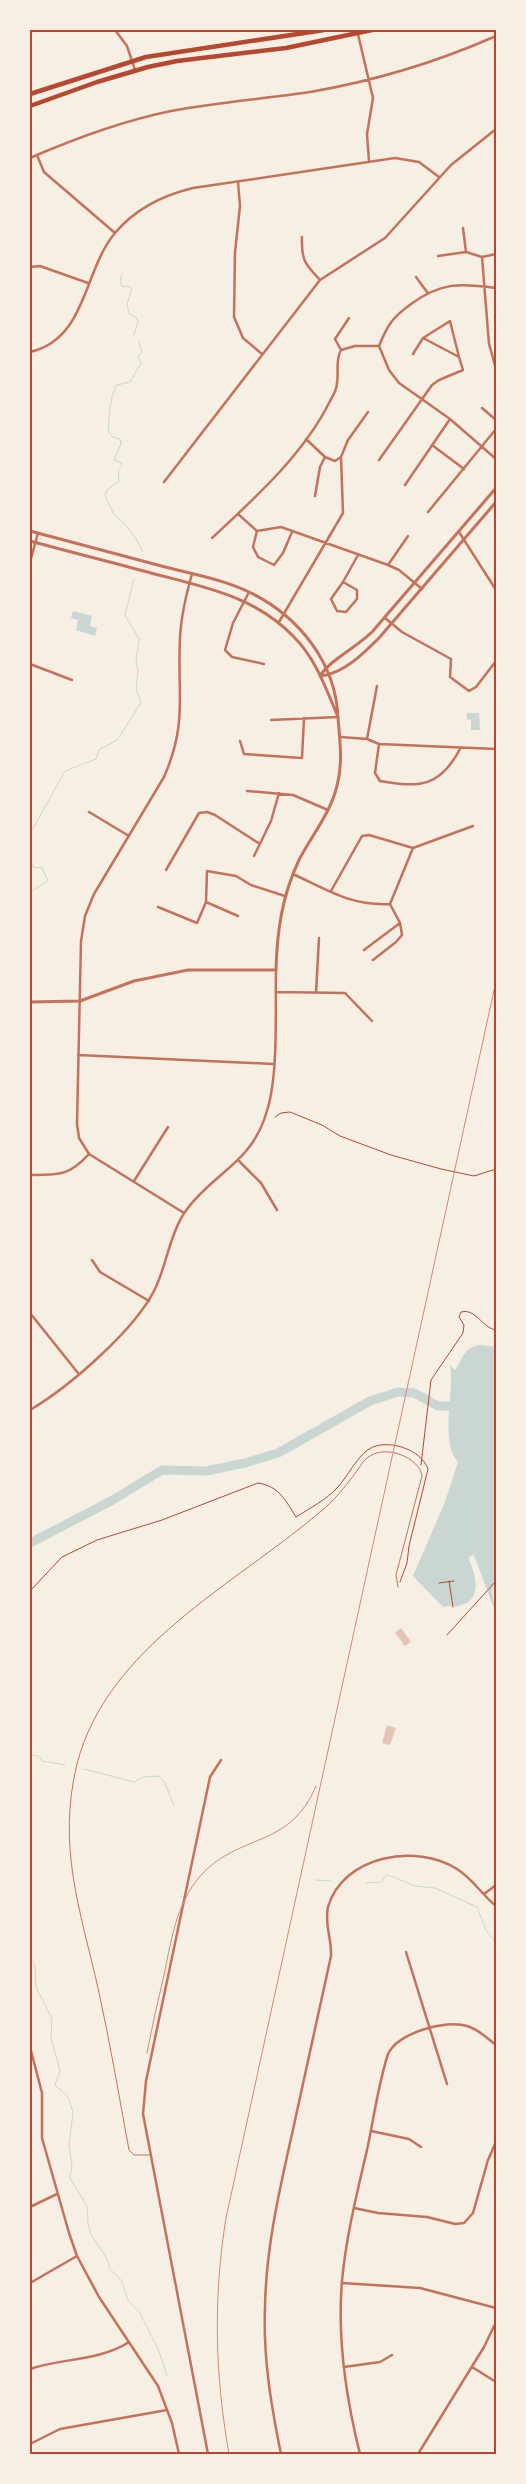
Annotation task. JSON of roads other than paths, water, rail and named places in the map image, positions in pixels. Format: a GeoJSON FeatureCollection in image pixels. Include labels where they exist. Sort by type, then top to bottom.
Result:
{"type":"FeatureCollection","features":[{"type":"Feature","properties":{"kind":"main road"},"geometry":{"type":"LineString","coordinates":[[30,94],[132,60],[175,50],[324,30]]}},
{"type":"Feature","properties":{"kind":"main road"},"geometry":{"type":"LineString","coordinates":[[30,106],[135,70],[176,61],[286,48],[372,30]]}},
{"type":"Feature","properties":{"kind":"street"},"geometry":{"type":"LineString","coordinates":[[115,30],[127,46],[135,70]]}},
{"type":"Feature","properties":{"kind":"street"},"geometry":{"type":"LineString","coordinates":[[357,32],[373,102],[367,134],[369,162]]}},
{"type":"Feature","properties":{"kind":"street"},"geometry":{"type":"LineString","coordinates":[[30,158],[96,132],[154,115],[215,104],[310,92],[369,79],[425,64],[496,36]]}},
{"type":"Feature","properties":{"kind":"street"},"geometry":{"type":"LineString","coordinates":[[164,482],[320,280],[385,238],[461,155],[496,129]]}},
{"type":"Feature","properties":{"kind":"street"},"geometry":{"type":"LineString","coordinates":[[37,155],[44,172],[115,233]]}},
{"type":"Feature","properties":{"kind":"street"},"geometry":{"type":"LineString","coordinates":[[30,352],[49,345],[68,328],[76,316],[101,255],[115,233],[140,211],[167,196],[193,188],[395,158],[410,159],[423,164],[439,178]]}},
{"type":"Feature","properties":{"kind":"street"},"geometry":{"type":"LineString","coordinates":[[238,182],[240,206],[235,252],[234,317],[243,338],[262,354]]}},
{"type":"Feature","properties":{"kind":"street"},"geometry":{"type":"LineString","coordinates":[[463,228],[466,252]]}},
{"type":"Feature","properties":{"kind":"street"},"geometry":{"type":"LineString","coordinates":[[302,237],[302,257],[320,280]]}},
{"type":"Feature","properties":{"kind":"street"},"geometry":{"type":"LineString","coordinates":[[438,256],[466,252],[482,257],[496,254]]}},
{"type":"Feature","properties":{"kind":"street"},"geometry":{"type":"LineString","coordinates":[[482,257],[496,369]]}},
{"type":"Feature","properties":{"kind":"street"},"geometry":{"type":"LineString","coordinates":[[30,266],[40,266],[88,283]]}},
{"type":"Feature","properties":{"kind":"street"},"geometry":{"type":"LineString","coordinates":[[416,277],[427,292]]}},
{"type":"Feature","properties":{"kind":"street"},"geometry":{"type":"LineString","coordinates":[[496,288],[451,285],[427,292],[391,320],[379,346],[393,377],[450,419],[496,459]]}},
{"type":"Feature","properties":{"kind":"street"},"geometry":{"type":"LineString","coordinates":[[341,350],[335,339],[349,318]]}},
{"type":"Feature","properties":{"kind":"street"},"geometry":{"type":"LineString","coordinates":[[379,460],[421,399],[439,380],[463,370],[450,321],[423,338],[414,354]]}},
{"type":"Feature","properties":{"kind":"street"},"geometry":{"type":"LineString","coordinates":[[423,338],[459,357]]}},
{"type":"Feature","properties":{"kind":"street"},"geometry":{"type":"LineString","coordinates":[[341,350],[355,346],[379,346]]}},
{"type":"Feature","properties":{"kind":"street"},"geometry":{"type":"LineString","coordinates":[[212,538],[238,514],[306,439],[329,403],[337,385],[338,357],[341,350]]}},
{"type":"Feature","properties":{"kind":"street"},"geometry":{"type":"LineString","coordinates":[[482,408],[496,420]]}},
{"type":"Feature","properties":{"kind":"street"},"geometry":{"type":"LineString","coordinates":[[279,622],[343,513],[341,456],[348,440],[368,412]]}},
{"type":"Feature","properties":{"kind":"street"},"geometry":{"type":"LineString","coordinates":[[405,485],[450,419]]}},
{"type":"Feature","properties":{"kind":"street"},"geometry":{"type":"LineString","coordinates":[[428,512],[496,429]]}},
{"type":"Feature","properties":{"kind":"street"},"geometry":{"type":"LineString","coordinates":[[306,439],[325,457],[335,461],[341,456]]}},
{"type":"Feature","properties":{"kind":"street"},"geometry":{"type":"LineString","coordinates":[[432,444],[464,469]]}},
{"type":"Feature","properties":{"kind":"street"},"geometry":{"type":"LineString","coordinates":[[315,496],[316,480],[325,457]]}},
{"type":"Feature","properties":{"kind":"street"},"geometry":{"type":"LineString","coordinates":[[320,676],[326,668],[354,649],[385,618],[496,488]]}},
{"type":"Feature","properties":{"kind":"street"},"geometry":{"type":"LineString","coordinates":[[320,676],[329,675],[359,657],[392,624],[496,502]]}},
{"type":"Feature","properties":{"kind":"street"},"geometry":{"type":"LineString","coordinates":[[238,514],[256,531]]}},
{"type":"Feature","properties":{"kind":"street"},"geometry":{"type":"LineString","coordinates":[[256,531],[281,527],[388,565],[422,589]]}},
{"type":"Feature","properties":{"kind":"street"},"geometry":{"type":"LineString","coordinates":[[30,531],[192,574],[249,592],[284,615],[310,641],[326,668],[338,702],[341,737],[339,774],[328,810],[293,874],[285,896],[279,922],[272,1092],[266,1116],[255,1140],[239,1161],[202,1191],[184,1213],[176,1229],[162,1273],[149,1301],[122,1335],[78,1373],[30,1410]]}},
{"type":"Feature","properties":{"kind":"street"},"geometry":{"type":"LineString","coordinates":[[256,531],[253,547],[258,558],[274,564],[283,552],[292,532]]}},
{"type":"Feature","properties":{"kind":"street"},"geometry":{"type":"LineString","coordinates":[[459,532],[496,590]]}},
{"type":"Feature","properties":{"kind":"street"},"geometry":{"type":"LineString","coordinates":[[30,562],[38,533]]}},
{"type":"Feature","properties":{"kind":"street"},"geometry":{"type":"LineString","coordinates":[[388,565],[408,536]]}},
{"type":"Feature","properties":{"kind":"street"},"geometry":{"type":"LineString","coordinates":[[30,541],[189,583],[245,601],[279,622],[302,646],[320,676],[338,717]]}},
{"type":"Feature","properties":{"kind":"street"},"geometry":{"type":"LineString","coordinates":[[343,582],[358,590],[357,599],[346,612],[337,611],[331,600],[358,555]]}},
{"type":"Feature","properties":{"kind":"street"},"geometry":{"type":"LineString","coordinates":[[184,1213],[89,1154],[81,1144],[77,1132],[81,941],[85,916],[94,894],[164,777],[177,742],[182,708],[180,636],[192,574]]}},
{"type":"Feature","properties":{"kind":"street"},"geometry":{"type":"LineString","coordinates":[[249,592],[233,623],[225,650],[232,657],[264,664]]}},
{"type":"Feature","properties":{"kind":"street"},"geometry":{"type":"LineString","coordinates":[[385,618],[402,632],[451,659],[450,677],[469,691],[476,687],[496,661]]}},
{"type":"Feature","properties":{"kind":"street"},"geometry":{"type":"LineString","coordinates":[[30,664],[72,680]]}},
{"type":"Feature","properties":{"kind":"street"},"geometry":{"type":"LineString","coordinates":[[367,739],[377,686]]}},
{"type":"Feature","properties":{"kind":"street"},"geometry":{"type":"LineString","coordinates":[[271,720],[338,717]]}},
{"type":"Feature","properties":{"kind":"street"},"geometry":{"type":"LineString","coordinates":[[240,741],[244,754],[302,758],[304,718]]}},
{"type":"Feature","properties":{"kind":"street"},"geometry":{"type":"LineString","coordinates":[[341,737],[367,739],[379,744],[496,750]]}},
{"type":"Feature","properties":{"kind":"street"},"geometry":{"type":"LineString","coordinates":[[379,744],[375,773],[380,781],[397,784],[415,784],[437,779],[450,768],[460,749]]}},
{"type":"Feature","properties":{"kind":"street"},"geometry":{"type":"LineString","coordinates":[[247,791],[279,793],[303,798],[328,810]]}},
{"type":"Feature","properties":{"kind":"street"},"geometry":{"type":"LineString","coordinates":[[254,856],[271,820],[279,793]]}},
{"type":"Feature","properties":{"kind":"street"},"geometry":{"type":"LineString","coordinates":[[89,812],[129,836]]}},
{"type":"Feature","properties":{"kind":"street"},"geometry":{"type":"LineString","coordinates":[[166,870],[199,813],[207,812],[215,816],[260,844]]}},
{"type":"Feature","properties":{"kind":"street"},"geometry":{"type":"LineString","coordinates":[[331,891],[362,836],[369,835],[413,848],[473,826]]}},
{"type":"Feature","properties":{"kind":"street"},"geometry":{"type":"LineString","coordinates":[[390,904],[413,848]]}},
{"type":"Feature","properties":{"kind":"street"},"geometry":{"type":"LineString","coordinates":[[158,908],[197,923],[206,902],[207,871],[231,874],[251,885],[285,896]]}},
{"type":"Feature","properties":{"kind":"street"},"geometry":{"type":"LineString","coordinates":[[293,874],[348,900],[370,905],[390,904]]}},
{"type":"Feature","properties":{"kind":"street"},"geometry":{"type":"LineString","coordinates":[[206,902],[238,916]]}},
{"type":"Feature","properties":{"kind":"street"},"geometry":{"type":"LineString","coordinates":[[373,960],[402,935],[400,923],[390,904]]}},
{"type":"Feature","properties":{"kind":"street"},"geometry":{"type":"LineString","coordinates":[[364,950],[400,923]]}},
{"type":"Feature","properties":{"kind":"street"},"geometry":{"type":"LineString","coordinates":[[316,993],[319,938]]}},
{"type":"Feature","properties":{"kind":"street"},"geometry":{"type":"LineString","coordinates":[[30,1002],[80,1001],[134,981],[170,972],[206,969],[276,970]]}},
{"type":"Feature","properties":{"kind":"street"},"geometry":{"type":"LineString","coordinates":[[275,992],[345,993],[372,1021]]}},
{"type":"Feature","properties":{"kind":"street"},"geometry":{"type":"LineString","coordinates":[[78,1055],[273,1064]]}},
{"type":"Feature","properties":{"kind":"street"},"geometry":{"type":"LineString","coordinates":[[134,1181],[168,1127]]}},
{"type":"Feature","properties":{"kind":"street"},"geometry":{"type":"LineString","coordinates":[[30,1175],[66,1173],[76,1167],[89,1154]]}},
{"type":"Feature","properties":{"kind":"street"},"geometry":{"type":"LineString","coordinates":[[239,1161],[261,1183],[277,1210]]}},
{"type":"Feature","properties":{"kind":"street"},"geometry":{"type":"LineString","coordinates":[[92,1260],[100,1272],[149,1301]]}},
{"type":"Feature","properties":{"kind":"street"},"geometry":{"type":"LineString","coordinates":[[30,1313],[78,1373]]}},
{"type":"Feature","properties":{"kind":"street"},"geometry":{"type":"LineString","coordinates":[[208,2454],[143,2114],[146,2082],[210,1777],[221,1760]]}},
{"type":"Feature","properties":{"kind":"street"},"geometry":{"type":"LineString","coordinates":[[282,2454],[272,2410],[266,2363],[264,2315],[267,2266],[277,2203],[331,1956],[326,1921],[328,1906],[338,1888],[357,1871],[379,1860],[402,1855],[424,1856],[449,1865],[468,1877],[496,1906]]}},
{"type":"Feature","properties":{"kind":"street"},"geometry":{"type":"LineString","coordinates":[[484,1894],[496,1884]]}},
{"type":"Feature","properties":{"kind":"street"},"geometry":{"type":"LineString","coordinates":[[406,1952],[447,2084]]}},
{"type":"Feature","properties":{"kind":"street"},"geometry":{"type":"LineString","coordinates":[[360,2454],[348,2400],[344,2367],[341,2324],[342,2283],[354,2208],[390,2049],[403,2038],[452,2024],[468,2026],[496,2045]]}},
{"type":"Feature","properties":{"kind":"street"},"geometry":{"type":"LineString","coordinates":[[30,2047],[42,2093],[42,2138],[57,2194],[77,2256],[99,2297],[155,2380],[167,2410],[179,2454]]}},
{"type":"Feature","properties":{"kind":"street"},"geometry":{"type":"LineString","coordinates":[[371,2131],[409,2139],[421,2147]]}},
{"type":"Feature","properties":{"kind":"street"},"geometry":{"type":"LineString","coordinates":[[354,2208],[378,2213],[427,2217],[455,2224],[464,2223],[473,2213],[488,2160],[496,2142]]}},
{"type":"Feature","properties":{"kind":"street"},"geometry":{"type":"LineString","coordinates":[[30,2207],[57,2194]]}},
{"type":"Feature","properties":{"kind":"street"},"geometry":{"type":"LineString","coordinates":[[30,2283],[77,2256]]}},
{"type":"Feature","properties":{"kind":"street"},"geometry":{"type":"LineString","coordinates":[[342,2283],[420,2288],[496,2308]]}},
{"type":"Feature","properties":{"kind":"street"},"geometry":{"type":"LineString","coordinates":[[418,2454],[496,2322]]}},
{"type":"Feature","properties":{"kind":"street"},"geometry":{"type":"LineString","coordinates":[[30,2369],[66,2359],[110,2352],[130,2342]]}},
{"type":"Feature","properties":{"kind":"street"},"geometry":{"type":"LineString","coordinates":[[344,2367],[380,2362],[392,2355]]}},
{"type":"Feature","properties":{"kind":"street"},"geometry":{"type":"LineString","coordinates":[[471,2367],[496,2382]]}},
{"type":"Feature","properties":{"kind":"street"},"geometry":{"type":"LineString","coordinates":[[30,2444],[49,2433],[76,2425],[167,2410]]}},
{"type":"Feature","properties":{"kind":"lane"},"geometry":{"type":"LineString","coordinates":[[151,2154],[134,2155],[129,2150],[103,2012],[75,1890],[68,1817],[71,1789],[84,1742],[116,1683],[144,1651],[323,1510],[370,1456],[380,1453],[394,1453],[410,1459],[419,1468],[421,1480],[396,1575],[398,1587]]}},
{"type":"Feature","properties":{"kind":"waterway"},"geometry":{"type":"LineString","coordinates":[[122,274],[120,281],[123,287],[128,286],[132,289],[127,304],[129,314],[136,317],[138,322],[134,335]]}},
{"type":"Feature","properties":{"kind":"waterway"},"geometry":{"type":"LineString","coordinates":[[139,342],[142,352],[138,357],[141,363],[130,382],[117,385],[111,401],[108,431],[113,437],[120,439],[121,444],[114,460],[122,463],[122,466],[118,470],[119,481],[107,490],[105,495],[114,515],[124,523],[137,540],[142,551]]}},
{"type":"Feature","properties":{"kind":"waterway"},"geometry":{"type":"LineString","coordinates":[[30,834],[65,771],[96,759],[99,750],[117,740],[141,703],[136,689],[138,671],[136,661],[139,639],[125,615],[134,579]]}},
{"type":"Feature","properties":{"kind":"waterway"},"geometry":{"type":"LineString","coordinates":[[30,860],[33,867],[42,868],[48,881],[30,892]]}},
{"type":"Feature","properties":{"kind":"waterway"},"geometry":{"type":"LineString","coordinates":[[30,1543],[111,1501],[162,1470],[206,1471],[245,1463],[278,1453],[370,1401],[398,1392],[414,1393],[438,1406],[460,1406]]}},
{"type":"Feature","properties":{"kind":"waterway"},"geometry":{"type":"LineString","coordinates":[[30,1755],[38,1756],[42,1761],[65,1765]]}},
{"type":"Feature","properties":{"kind":"waterway"},"geometry":{"type":"LineString","coordinates":[[84,1769],[134,1782],[143,1777],[159,1776],[165,1783],[174,1806]]}},
{"type":"Feature","properties":{"kind":"waterway"},"geometry":{"type":"LineString","coordinates":[[366,1883],[382,1882],[386,1875],[388,1875],[415,1886],[435,1888],[477,1907],[486,1930],[496,1943]]}},
{"type":"Feature","properties":{"kind":"waterway"},"geometry":{"type":"LineString","coordinates":[[316,1880],[331,1881]]}},
{"type":"Feature","properties":{"kind":"waterway"},"geometry":{"type":"LineString","coordinates":[[30,1958],[35,1965],[36,1987],[52,2019],[51,2038],[60,2071],[55,2085],[68,2097],[73,2112],[69,2146],[72,2165],[70,2178],[87,2206],[91,2235],[107,2259],[110,2269],[121,2280],[128,2300],[140,2313],[159,2351],[167,2376]]}},
{"type":"Feature","properties":{"kind":"railway"},"geometry":{"type":"LineString","coordinates":[[229,2454],[218,2366],[217,2336],[219,2278],[226,2218],[496,981]]}},
{"type":"Feature","properties":{"kind":"railway"},"geometry":{"type":"LineString","coordinates":[[147,2053],[173,1932],[188,1893],[206,1870],[221,1859],[266,1837],[294,1819],[306,1805],[316,1786]]}}]}
